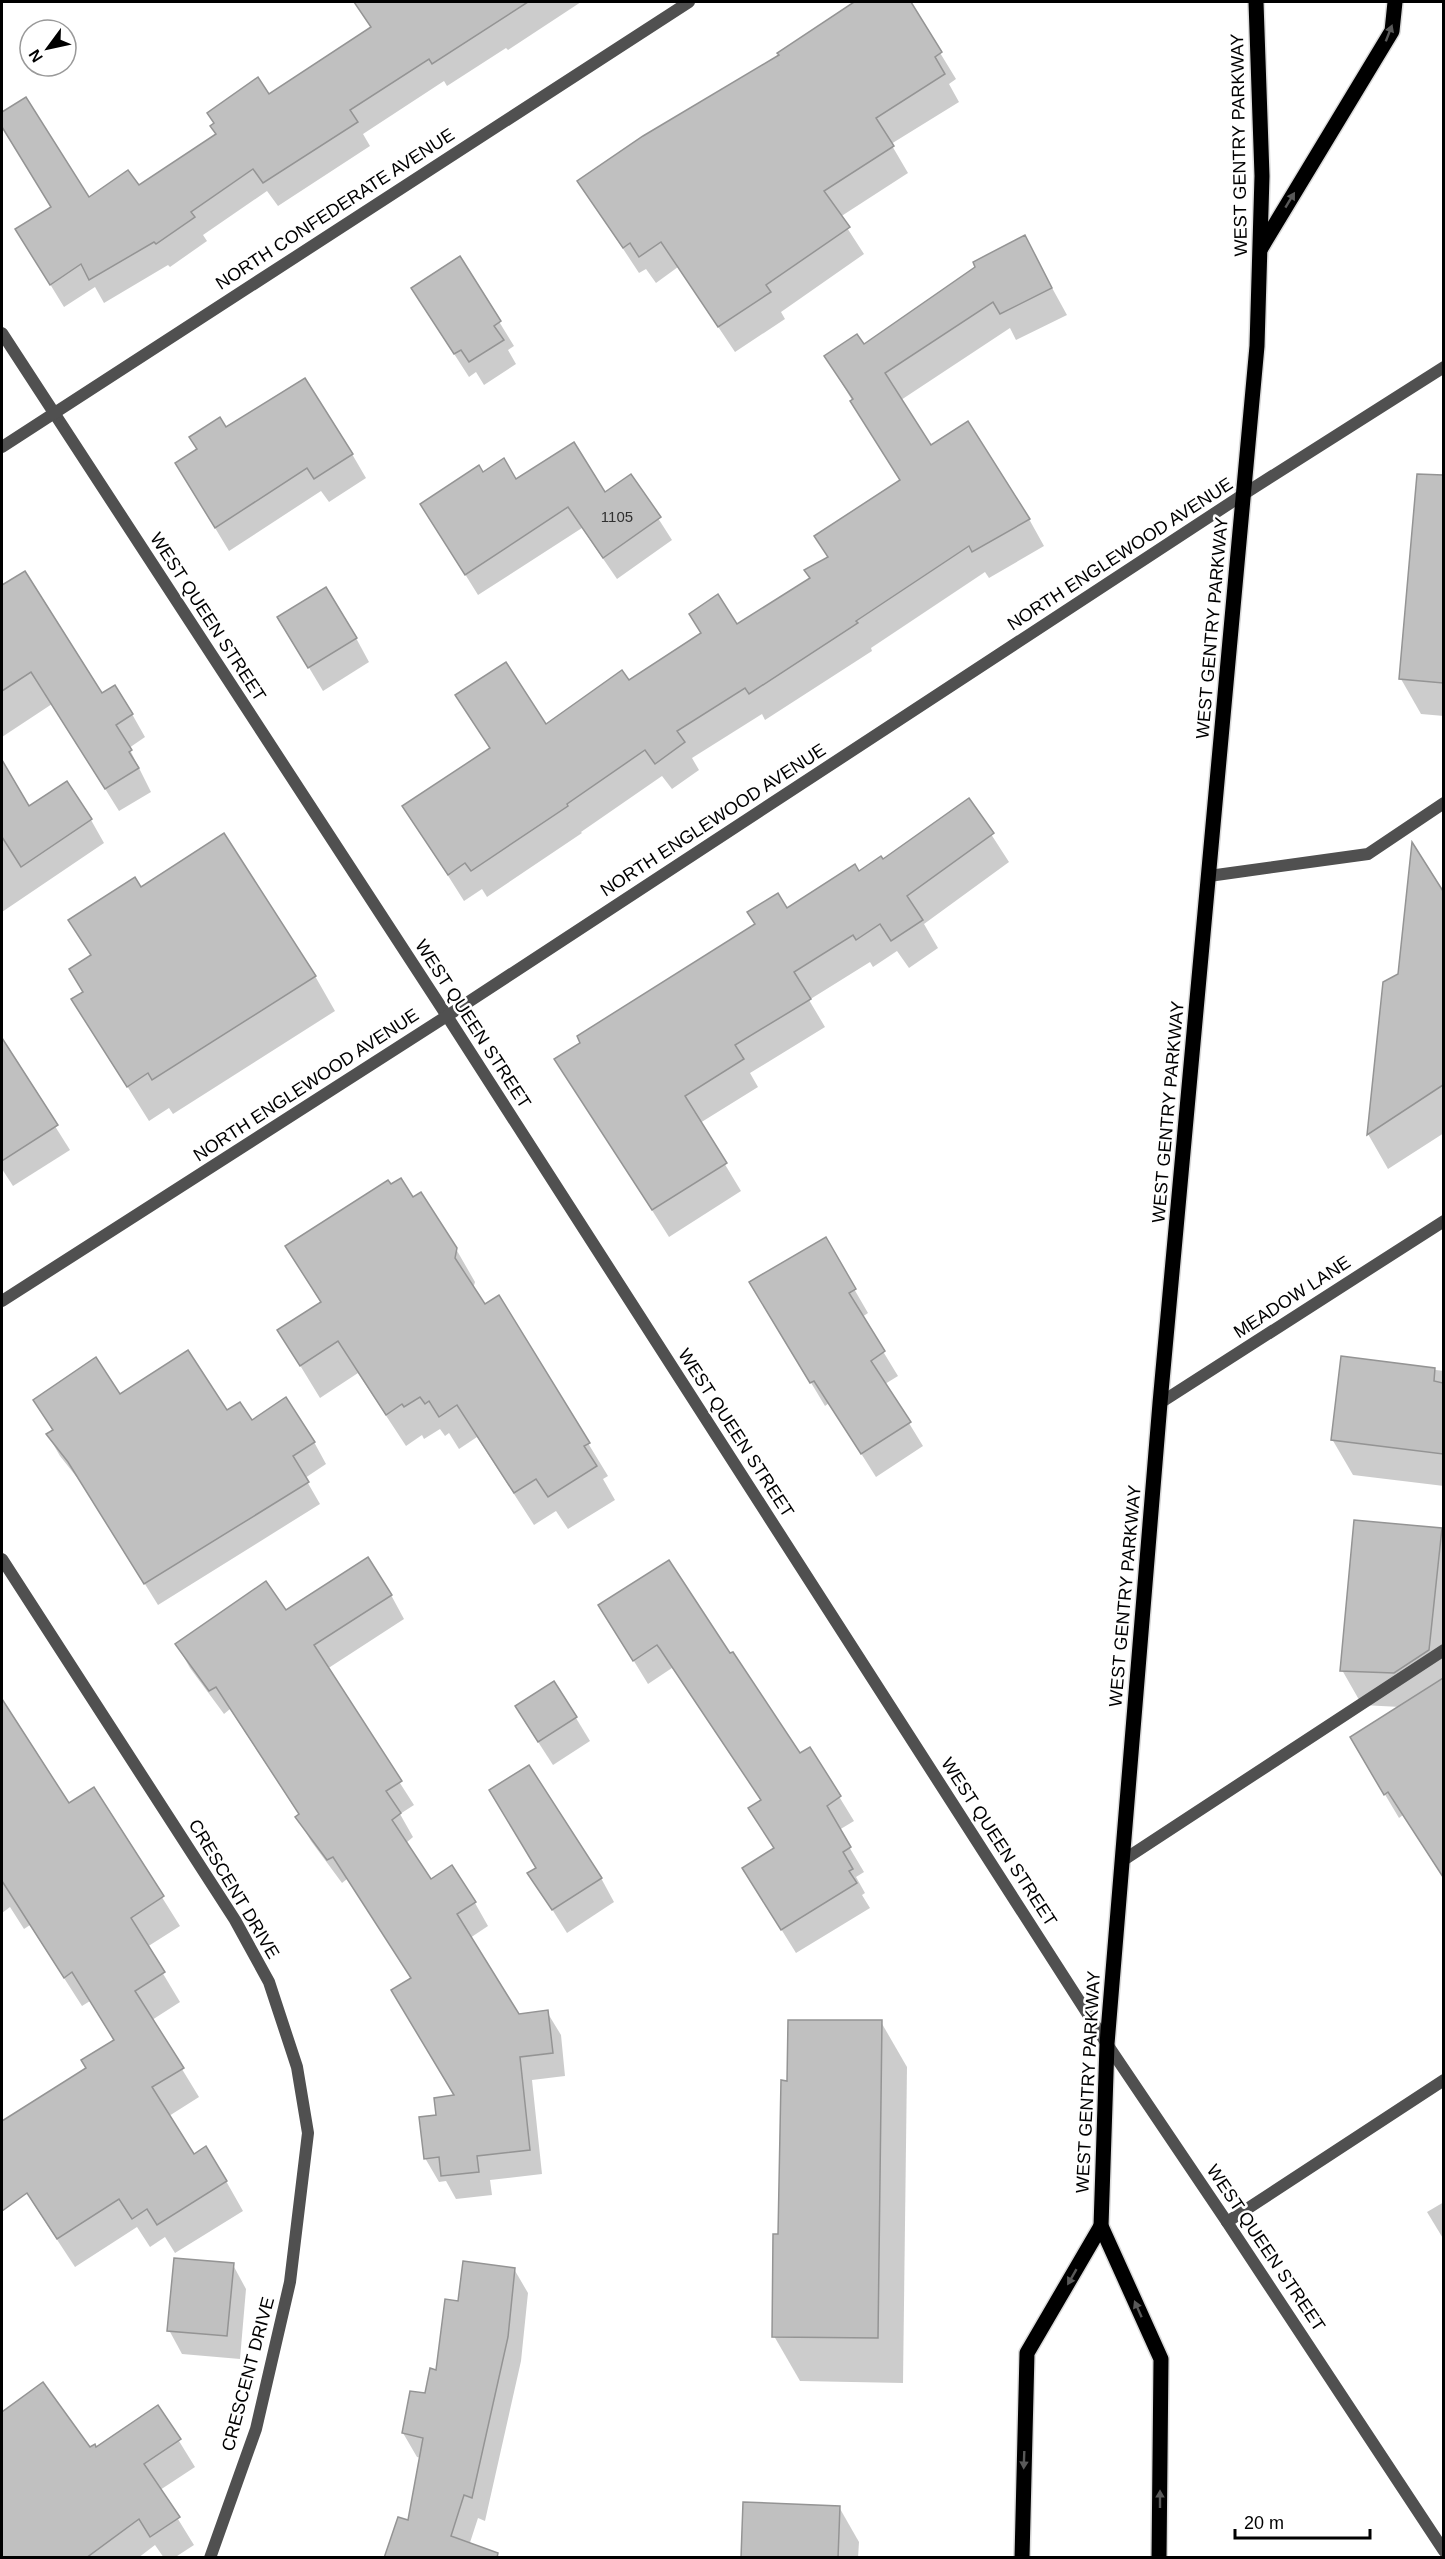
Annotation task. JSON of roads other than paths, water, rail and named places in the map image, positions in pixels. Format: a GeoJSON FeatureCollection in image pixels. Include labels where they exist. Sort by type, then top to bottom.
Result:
{"type":"FeatureCollection","features":[{"type":"Feature","properties":{"kind":"main road","name":"WEST GENTRY PARKWAY"},"geometry":{"type":"LineString","coordinates":[[1159,2558],[1161,2359],[1101,2226],[1107,2044],[1160,1403],[1257,346],[1262,176],[1256,2]]}},
{"type":"Feature","properties":{"kind":"main road"},"geometry":{"type":"LineString","coordinates":[[1260,250],[1392,31],[1395,2]]}},
{"type":"Feature","properties":{"kind":"main road","name":"WEST GENTRY PARKWAY"},"geometry":{"type":"LineString","coordinates":[[1022,2558],[1027,2353],[1101,2226]]}},
{"type":"Feature","properties":{"kind":"street","name":"NORTH CONFEDERATE AVENUE"},"geometry":{"type":"LineString","coordinates":[[2,447],[689,2]]}},
{"type":"Feature","properties":{"kind":"street","name":"WEST QUEEN STREET"},"geometry":{"type":"LineString","coordinates":[[2,333],[447,1016],[1107,2044],[1443,2551]]}},
{"type":"Feature","properties":{"kind":"street","name":"NORTH ENGLEWOOD AVENUE"},"geometry":{"type":"LineString","coordinates":[[2,1301],[447,1016],[1244,494],[1443,367]]}},
{"type":"Feature","properties":{"kind":"street"},"geometry":{"type":"LineString","coordinates":[[1209,876],[1368,854],[1443,803]]}},
{"type":"Feature","properties":{"kind":"street","name":"MEADOW LANE"},"geometry":{"type":"LineString","coordinates":[[1160,1403],[1443,1221]]}},
{"type":"Feature","properties":{"kind":"street","name":"CRESCENT DRIVE"},"geometry":{"type":"LineString","coordinates":[[2,1559],[235,1920],[269,1982],[297,2067],[308,2133],[290,2282],[256,2429],[210,2558]]}},
{"type":"Feature","properties":{"kind":"street"},"geometry":{"type":"LineString","coordinates":[[1122,1861],[1443,1650]]}},
{"type":"Feature","properties":{"kind":"street"},"geometry":{"type":"LineString","coordinates":[[1227,2222],[1443,2080]]}}]}
